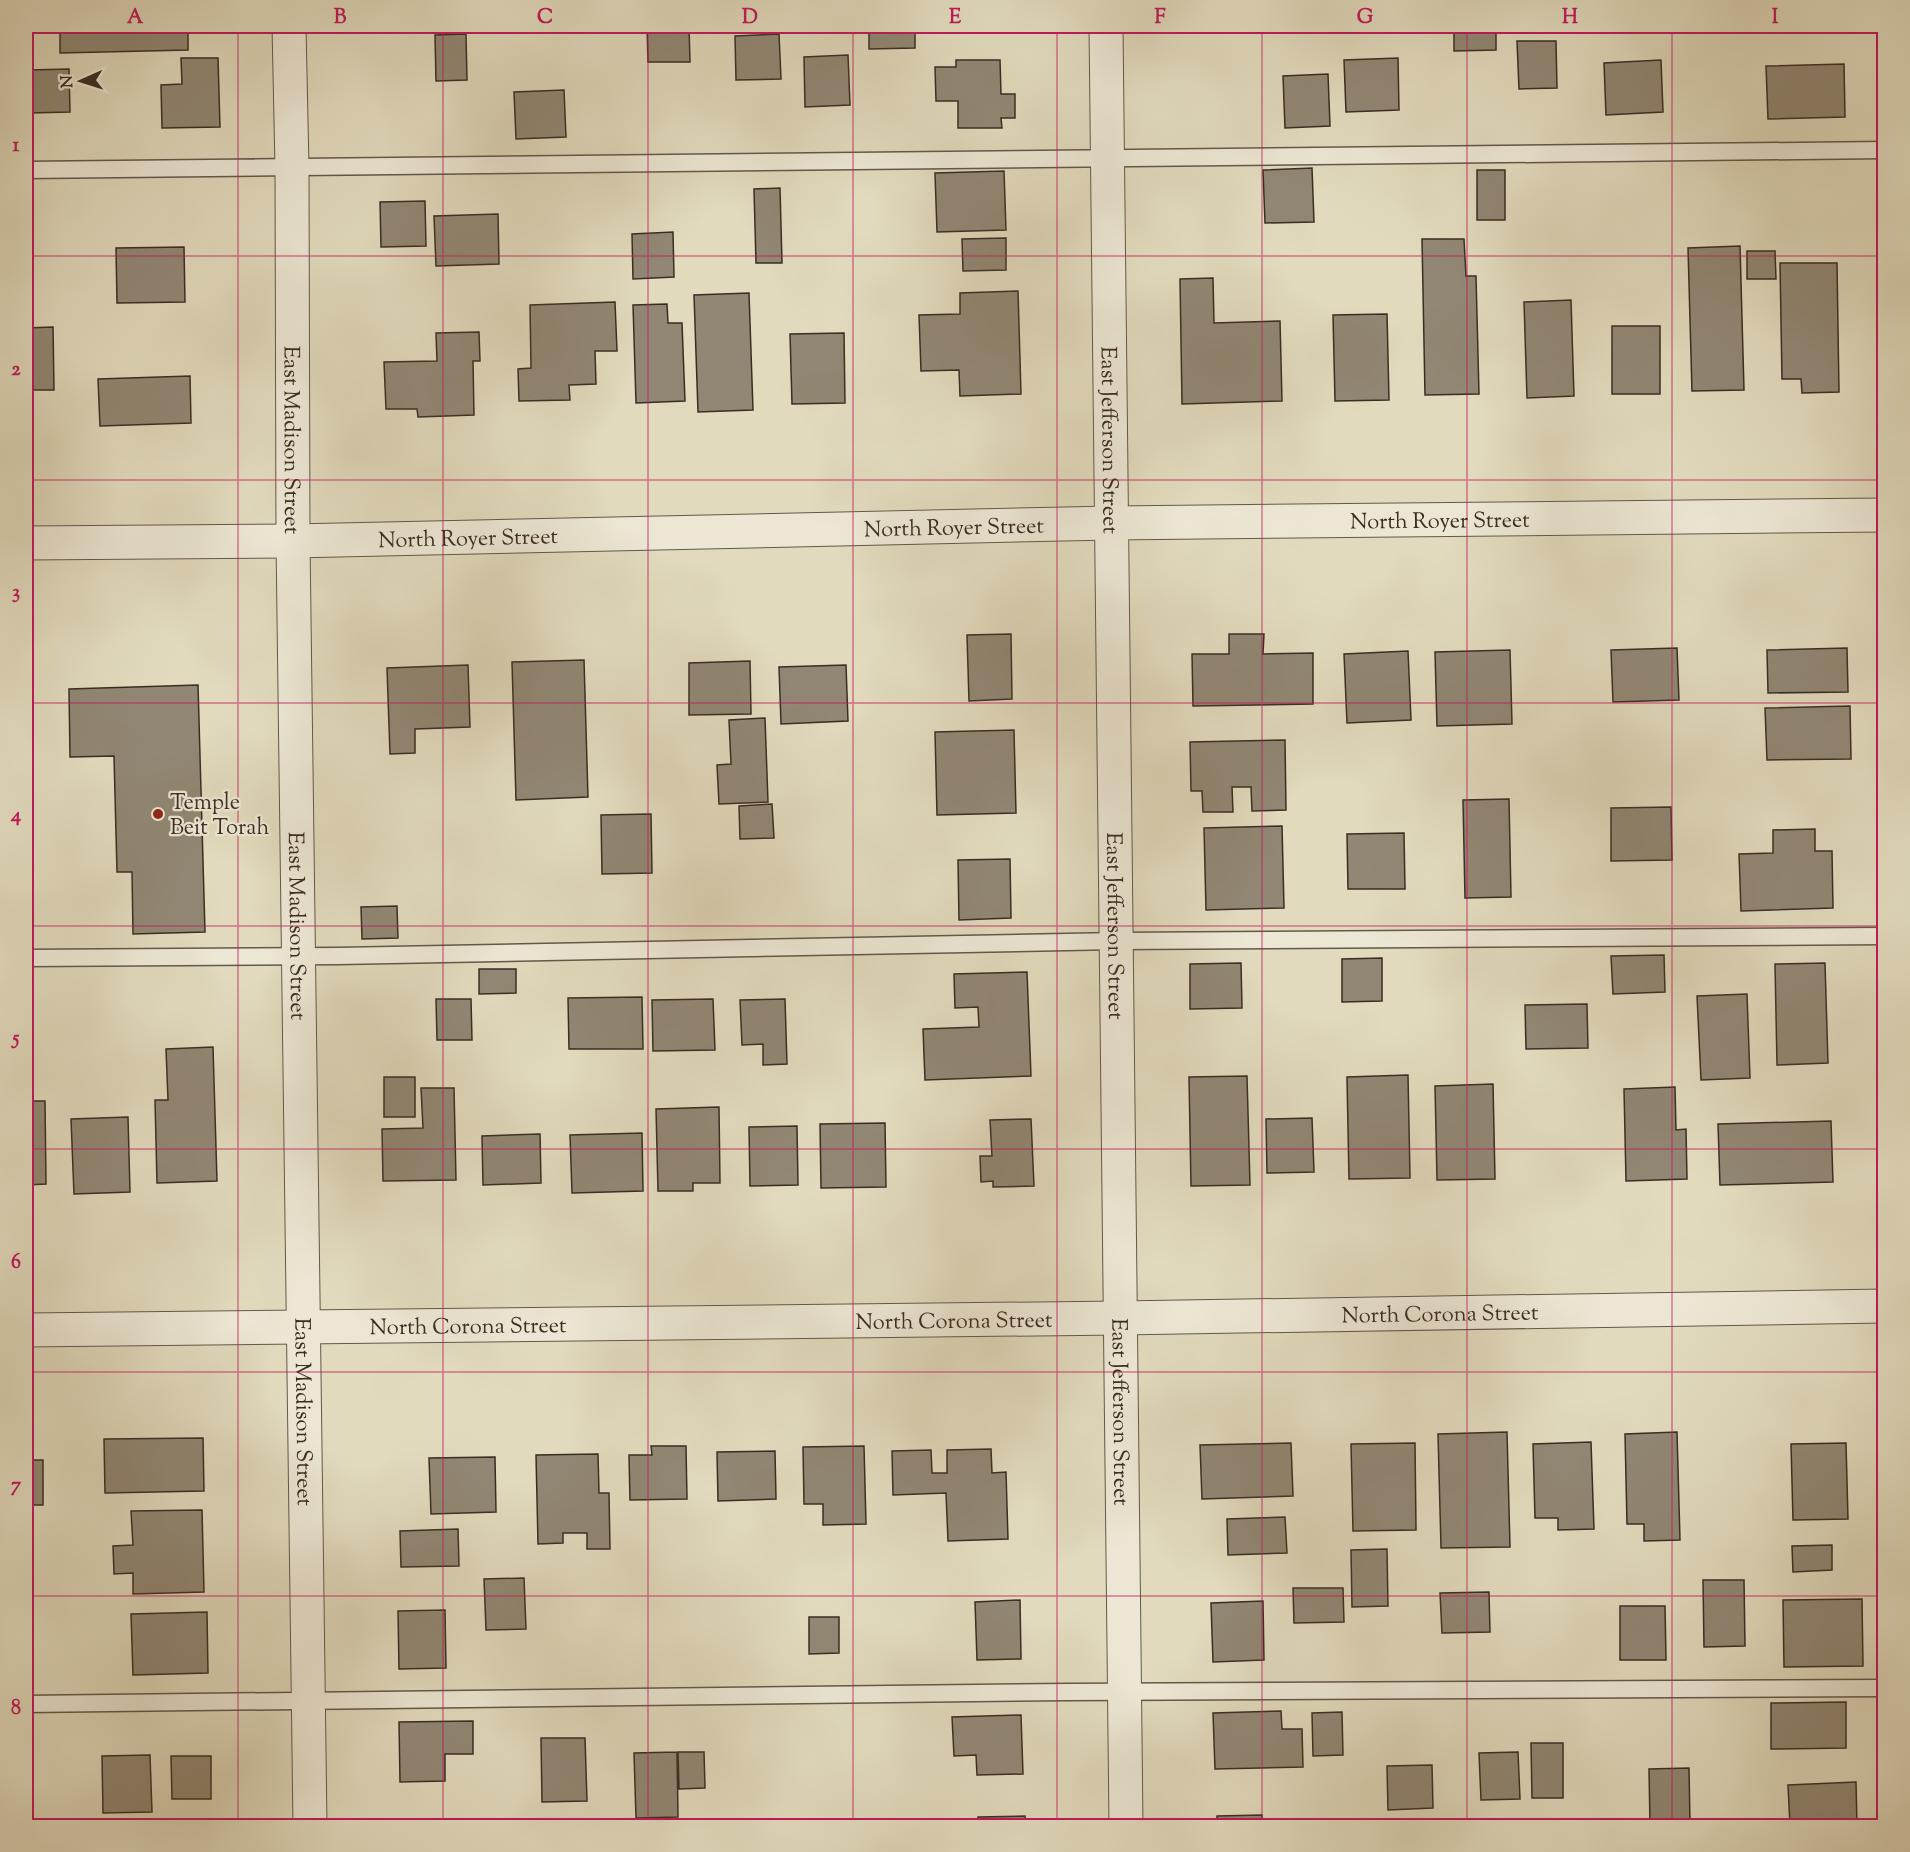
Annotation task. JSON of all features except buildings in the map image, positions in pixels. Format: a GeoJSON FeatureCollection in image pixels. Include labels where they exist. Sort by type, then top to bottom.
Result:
{"type":"FeatureCollection","features":[{"type":"Feature","properties":{"kind":"street","name":"East Madison Street"},"geometry":{"type":"LineString","coordinates":[[289,26],[292,168],[293,541],[310,1827]]}},
{"type":"Feature","properties":{"kind":"street","name":"East Jefferson Street"},"geometry":{"type":"LineString","coordinates":[[1106,26],[1126,1827]]}},
{"type":"Feature","properties":{"kind":"street","name":"North Royer Street"},"geometry":{"type":"LineString","coordinates":[[26,543],[293,541],[1112,523],[1884,515]]}},
{"type":"Feature","properties":{"kind":"street","name":"North Corona Street"},"geometry":{"type":"LineString","coordinates":[[26,1330],[1120,1318],[1884,1306]]}},
{"type":"Feature","properties":{"kind":"lane"},"geometry":{"type":"LineString","coordinates":[[26,170],[1884,150]]}},
{"type":"Feature","properties":{"kind":"lane"},"geometry":{"type":"LineString","coordinates":[[26,958],[300,957],[1117,941],[1884,936]]}},
{"type":"Feature","properties":{"kind":"lane"},"geometry":{"type":"LineString","coordinates":[[26,1704],[1124,1692],[1884,1688]]}},
{"type":"Feature","properties":{"kind":"place","name":"Temple Beit Torah"},"geometry":{"type":"Point","coordinates":[158,814]}}]}
